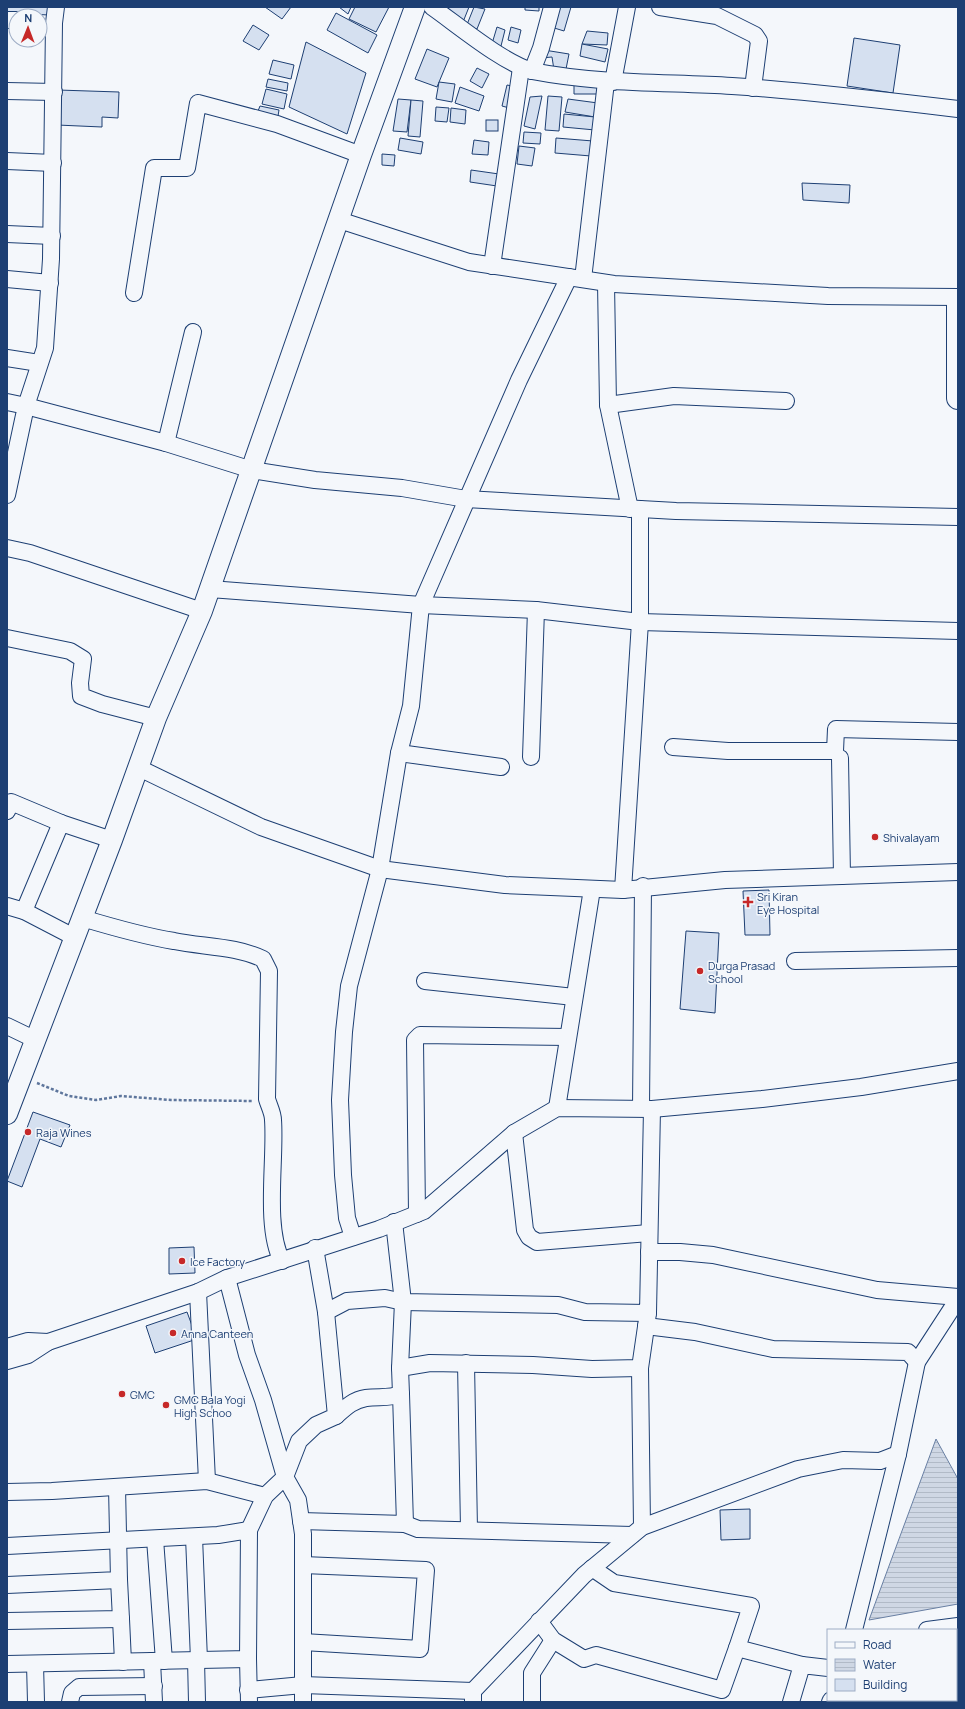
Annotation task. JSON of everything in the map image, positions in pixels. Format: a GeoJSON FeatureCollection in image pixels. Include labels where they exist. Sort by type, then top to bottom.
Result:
{"type":"FeatureCollection","features":[{"type":"Feature","properties":{"kind":"highway"},"geometry":{"type":"LineString","coordinates":[[958,299],[958,398]]}},
{"type":"Feature","properties":{"kind":"main road"},"geometry":{"type":"LineString","coordinates":[[7,1114],[112,840],[156,718],[202,611],[361,155],[415,7]]}},
{"type":"Feature","properties":{"kind":"street"},"geometry":{"type":"LineString","coordinates":[[432,7],[527,70],[610,82],[688,84],[753,88],[836,95],[958,109]]}},
{"type":"Feature","properties":{"kind":"street"},"geometry":{"type":"LineString","coordinates":[[492,266],[527,70],[541,48],[552,7]]}},
{"type":"Feature","properties":{"kind":"street"},"geometry":{"type":"LineString","coordinates":[[353,1237],[347,1218],[343,1175],[340,1100],[344,1032],[349,986],[380,869],[399,753],[411,706],[421,605],[519,380],[576,278],[610,82],[627,7]]}},
{"type":"Feature","properties":{"kind":"street"},"geometry":{"type":"LineString","coordinates":[[660,7],[689,9],[717,16],[755,35],[760,41],[753,88]]}},
{"type":"Feature","properties":{"kind":"street"},"geometry":{"type":"LineString","coordinates":[[7,494],[26,406],[45,348],[50,283],[54,163],[54,92],[50,17]]}},
{"type":"Feature","properties":{"kind":"street"},"geometry":{"type":"LineString","coordinates":[[7,90],[54,92]]}},
{"type":"Feature","properties":{"kind":"street"},"geometry":{"type":"LineString","coordinates":[[134,293],[154,168],[187,168],[198,103],[277,124],[361,155]]}},
{"type":"Feature","properties":{"kind":"street"},"geometry":{"type":"LineString","coordinates":[[7,161],[54,163]]}},
{"type":"Feature","properties":{"kind":"street"},"geometry":{"type":"LineString","coordinates":[[339,220],[469,262],[606,283],[828,296],[958,299]]}},
{"type":"Feature","properties":{"kind":"street"},"geometry":{"type":"LineString","coordinates":[[7,234],[52,236]]}},
{"type":"Feature","properties":{"kind":"street"},"geometry":{"type":"LineString","coordinates":[[7,279],[50,283]]}},
{"type":"Feature","properties":{"kind":"street"},"geometry":{"type":"LineString","coordinates":[[606,283],[608,406],[635,509],[640,622],[623,890]]}},
{"type":"Feature","properties":{"kind":"street"},"geometry":{"type":"LineString","coordinates":[[166,443],[194,332]]}},
{"type":"Feature","properties":{"kind":"street"},"geometry":{"type":"LineString","coordinates":[[7,358],[39,363]]}},
{"type":"Feature","properties":{"kind":"street"},"geometry":{"type":"LineString","coordinates":[[608,406],[674,396],[786,401]]}},
{"type":"Feature","properties":{"kind":"street"},"geometry":{"type":"LineString","coordinates":[[7,402],[166,443],[252,470],[315,480],[402,488],[466,499],[635,509],[958,517]]}},
{"type":"Feature","properties":{"kind":"street"},"geometry":{"type":"LineString","coordinates":[[7,548],[30,553],[202,611]]}},
{"type":"Feature","properties":{"kind":"street"},"geometry":{"type":"LineString","coordinates":[[210,588],[421,605],[536,610],[640,622],[958,630]]}},
{"type":"Feature","properties":{"kind":"street"},"geometry":{"type":"LineString","coordinates":[[530,757],[536,610]]}},
{"type":"Feature","properties":{"kind":"street"},"geometry":{"type":"LineString","coordinates":[[7,638],[75,653],[83,659],[80,683],[81,696],[102,704],[156,718]]}},
{"type":"Feature","properties":{"kind":"street"},"geometry":{"type":"LineString","coordinates":[[674,747],[728,751],[834,751],[836,729],[958,732]]}},
{"type":"Feature","properties":{"kind":"street"},"geometry":{"type":"LineString","coordinates":[[399,753],[501,767]]}},
{"type":"Feature","properties":{"kind":"street"},"geometry":{"type":"LineString","coordinates":[[840,758],[842,876]]}},
{"type":"Feature","properties":{"kind":"street"},"geometry":{"type":"LineString","coordinates":[[139,768],[261,827],[380,869],[505,885],[623,890],[643,886],[725,880],[958,872]]}},
{"type":"Feature","properties":{"kind":"street"},"geometry":{"type":"LineString","coordinates":[[8,804],[61,824],[112,840]]}},
{"type":"Feature","properties":{"kind":"street"},"geometry":{"type":"LineString","coordinates":[[24,911],[61,824]]}},
{"type":"Feature","properties":{"kind":"street"},"geometry":{"type":"LineString","coordinates":[[637,1531],[640,1368],[647,1320],[649,1252],[643,886]]}},
{"type":"Feature","properties":{"kind":"street"},"geometry":{"type":"LineString","coordinates":[[557,1108],[592,889]]}},
{"type":"Feature","properties":{"kind":"street"},"geometry":{"type":"LineString","coordinates":[[7,906],[24,911],[74,937]]}},
{"type":"Feature","properties":{"kind":"street"},"geometry":{"type":"LineString","coordinates":[[82,918],[136,934],[224,948],[264,959],[269,971],[267,1099],[273,1118],[273,1228],[278,1253],[282,1261]]}},
{"type":"Feature","properties":{"kind":"street"},"geometry":{"type":"LineString","coordinates":[[795,961],[958,958]]}},
{"type":"Feature","properties":{"kind":"street"},"geometry":{"type":"LineString","coordinates":[[425,982],[574,997]]}},
{"type":"Feature","properties":{"kind":"street"},"geometry":{"type":"LineString","coordinates":[[7,1026],[36,1040]]}},
{"type":"Feature","properties":{"kind":"street"},"geometry":{"type":"LineString","coordinates":[[417,1214],[415,1040],[420,1035],[568,1037]]}},
{"type":"Feature","properties":{"kind":"street"},"geometry":{"type":"LineString","coordinates":[[7,1362],[28,1355],[48,1342],[198,1292],[227,1278],[282,1261],[315,1248],[353,1237],[424,1211],[514,1132],[557,1108],[646,1108],[770,1098],[861,1087],[958,1071]]}},
{"type":"Feature","properties":{"kind":"street"},"geometry":{"type":"LineString","coordinates":[[514,1132],[525,1230],[529,1237],[537,1242],[649,1233]]}},
{"type":"Feature","properties":{"kind":"street"},"geometry":{"type":"LineString","coordinates":[[394,1222],[403,1302],[400,1368],[405,1524]]}},
{"type":"Feature","properties":{"kind":"street"},"geometry":{"type":"LineString","coordinates":[[315,1248],[326,1312],[336,1416]]}},
{"type":"Feature","properties":{"kind":"street"},"geometry":{"type":"LineString","coordinates":[[649,1252],[680,1252],[713,1255],[877,1290],[958,1298],[917,1362],[898,1454],[854,1629]]}},
{"type":"Feature","properties":{"kind":"street"},"geometry":{"type":"LineString","coordinates":[[227,1278],[247,1355],[263,1400],[286,1476],[298,1500],[301,1521],[303,1565],[303,1702]]}},
{"type":"Feature","properties":{"kind":"street"},"geometry":{"type":"LineString","coordinates":[[198,1292],[207,1481]]}},
{"type":"Feature","properties":{"kind":"street"},"geometry":{"type":"LineString","coordinates":[[326,1312],[347,1302],[385,1298],[403,1302],[558,1305],[585,1312],[647,1320],[773,1349],[908,1352],[917,1362]]}},
{"type":"Feature","properties":{"kind":"street"},"geometry":{"type":"LineString","coordinates":[[7,1347],[28,1341],[48,1342]]}},
{"type":"Feature","properties":{"kind":"street"},"geometry":{"type":"LineString","coordinates":[[400,1368],[430,1362],[533,1365],[592,1369],[640,1368]]}},
{"type":"Feature","properties":{"kind":"street"},"geometry":{"type":"LineString","coordinates":[[466,1363],[469,1529]]}},
{"type":"Feature","properties":{"kind":"street"},"geometry":{"type":"LineString","coordinates":[[401,1394],[393,1397],[366,1398],[358,1400],[351,1403],[336,1416],[316,1424],[299,1441],[286,1476],[265,1496],[249,1530],[248,1696],[303,1685],[473,1697],[539,1621],[592,1568],[637,1531],[798,1468],[844,1460],[880,1461],[898,1454]]}},
{"type":"Feature","properties":{"kind":"street"},"geometry":{"type":"LineString","coordinates":[[7,1492],[207,1481],[265,1496]]}},
{"type":"Feature","properties":{"kind":"street"},"geometry":{"type":"LineString","coordinates":[[117,1487],[117,1540],[123,1662]]}},
{"type":"Feature","properties":{"kind":"street"},"geometry":{"type":"LineString","coordinates":[[301,1521],[405,1524],[418,1529],[637,1531]]}},
{"type":"Feature","properties":{"kind":"street"},"geometry":{"type":"LineString","coordinates":[[7,1546],[194,1537],[249,1530]]}},
{"type":"Feature","properties":{"kind":"street"},"geometry":{"type":"LineString","coordinates":[[194,1537],[197,1702]]}},
{"type":"Feature","properties":{"kind":"street"},"geometry":{"type":"LineString","coordinates":[[154,1702],[154,1686],[158,1661],[155,1538]]}},
{"type":"Feature","properties":{"kind":"street"},"geometry":{"type":"LineString","coordinates":[[303,1565],[426,1570],[420,1649],[303,1642]]}},
{"type":"Feature","properties":{"kind":"street"},"geometry":{"type":"LineString","coordinates":[[539,1621],[553,1640],[584,1659],[596,1656],[722,1690],[751,1606],[614,1583],[592,1568]]}},
{"type":"Feature","properties":{"kind":"street"},"geometry":{"type":"LineString","coordinates":[[7,1585],[119,1580]]}},
{"type":"Feature","properties":{"kind":"street"},"geometry":{"type":"LineString","coordinates":[[7,1621],[121,1619]]}},
{"type":"Feature","properties":{"kind":"street"},"geometry":{"type":"LineString","coordinates":[[935,1629],[958,1626]]}},
{"type":"Feature","properties":{"kind":"street"},"geometry":{"type":"LineString","coordinates":[[532,1702],[532,1673],[553,1640]]}},
{"type":"Feature","properties":{"kind":"street"},"geometry":{"type":"LineString","coordinates":[[737,1648],[802,1665],[827,1668]]}},
{"type":"Feature","properties":{"kind":"street"},"geometry":{"type":"LineString","coordinates":[[7,1664],[248,1659]]}},
{"type":"Feature","properties":{"kind":"street"},"geometry":{"type":"LineString","coordinates":[[35,1664],[36,1702]]}},
{"type":"Feature","properties":{"kind":"street"},"geometry":{"type":"LineString","coordinates":[[791,1702],[802,1665]]}},
{"type":"Feature","properties":{"kind":"street"},"geometry":{"type":"LineString","coordinates":[[70,1702],[72,1693],[78,1687],[154,1686]]}},
{"type":"Feature","properties":{"kind":"path"},"geometry":{"type":"LineString","coordinates":[[21,1077],[69,1096],[96,1100],[121,1096],[171,1100],[250,1102],[267,1099]]}},
{"type":"Feature","properties":{"kind":"water"},"geometry":{"type":"Polygon","coordinates":[[[936,1439],[958,1479],[958,1604],[869,1620],[936,1439]]]}},
{"type":"Feature","properties":{"kind":"building"},"geometry":{"type":"Polygon","coordinates":[[[7,7],[49,7],[49,15],[48,8],[8,8],[7,13],[7,7]]]}},
{"type":"Feature","properties":{"kind":"building"},"geometry":{"type":"Polygon","coordinates":[[[265,7],[291,7],[282,19],[265,7]]]}},
{"type":"Feature","properties":{"kind":"building"},"geometry":{"type":"Polygon","coordinates":[[[339,7],[351,7],[348,14],[339,7]]]}},
{"type":"Feature","properties":{"kind":"building"},"geometry":{"type":"Polygon","coordinates":[[[355,7],[389,7],[376,32],[349,19],[355,7]]]}},
{"type":"Feature","properties":{"kind":"building"},"geometry":{"type":"Polygon","coordinates":[[[440,7],[469,7],[463,22],[440,7]]]}},
{"type":"Feature","properties":{"kind":"building"},"geometry":{"type":"Polygon","coordinates":[[[474,7],[485,9],[477,29],[466,27],[474,7]]]}},
{"type":"Feature","properties":{"kind":"building"},"geometry":{"type":"Polygon","coordinates":[[[525,7],[539,7],[539,11],[525,10],[525,7]]]}},
{"type":"Feature","properties":{"kind":"building"},"geometry":{"type":"Polygon","coordinates":[[[556,7],[571,7],[564,31],[551,27],[556,7]]]}},
{"type":"Feature","properties":{"kind":"building"},"geometry":{"type":"Polygon","coordinates":[[[336,13],[377,35],[368,53],[327,30],[336,13]]]}},
{"type":"Feature","properties":{"kind":"building"},"geometry":{"type":"Polygon","coordinates":[[[253,25],[269,35],[259,50],[243,41],[253,25]]]}},
{"type":"Feature","properties":{"kind":"building"},"geometry":{"type":"Polygon","coordinates":[[[497,27],[505,30],[500,50],[491,47],[497,27]]]}},
{"type":"Feature","properties":{"kind":"building"},"geometry":{"type":"Polygon","coordinates":[[[511,27],[521,30],[518,43],[508,40],[511,27]]]}},
{"type":"Feature","properties":{"kind":"building"},"geometry":{"type":"Polygon","coordinates":[[[587,31],[608,33],[607,45],[582,44],[587,31]]]}},
{"type":"Feature","properties":{"kind":"building"},"geometry":{"type":"Polygon","coordinates":[[[854,38],[900,45],[893,93],[847,86],[854,38]]]}},
{"type":"Feature","properties":{"kind":"building"},"geometry":{"type":"Polygon","coordinates":[[[306,42],[366,73],[347,134],[289,107],[306,42]]]}},
{"type":"Feature","properties":{"kind":"building"},"geometry":{"type":"Polygon","coordinates":[[[582,44],[608,49],[605,62],[580,56],[582,44]]]}},
{"type":"Feature","properties":{"kind":"building"},"geometry":{"type":"Polygon","coordinates":[[[427,49],[449,58],[437,87],[415,79],[427,49]]]}},
{"type":"Feature","properties":{"kind":"building"},"geometry":{"type":"Polygon","coordinates":[[[544,50],[569,54],[566,69],[554,70],[552,57],[541,58],[544,50]]]}},
{"type":"Feature","properties":{"kind":"building"},"geometry":{"type":"Polygon","coordinates":[[[273,60],[294,65],[291,79],[269,74],[273,60]]]}},
{"type":"Feature","properties":{"kind":"building"},"geometry":{"type":"Polygon","coordinates":[[[477,68],[489,74],[482,88],[470,81],[477,68]]]}},
{"type":"Feature","properties":{"kind":"building"},"geometry":{"type":"Polygon","coordinates":[[[268,79],[288,83],[287,91],[266,87],[268,79]]]}},
{"type":"Feature","properties":{"kind":"building"},"geometry":{"type":"Polygon","coordinates":[[[439,82],[455,84],[452,102],[436,99],[439,82]]]}},
{"type":"Feature","properties":{"kind":"building"},"geometry":{"type":"Polygon","coordinates":[[[574,82],[600,82],[599,94],[574,94],[574,82]]]}},
{"type":"Feature","properties":{"kind":"building"},"geometry":{"type":"Polygon","coordinates":[[[507,85],[517,87],[513,109],[502,106],[507,85]]]}},
{"type":"Feature","properties":{"kind":"building"},"geometry":{"type":"Polygon","coordinates":[[[460,87],[484,96],[479,111],[455,103],[460,87]]]}},
{"type":"Feature","properties":{"kind":"building"},"geometry":{"type":"Polygon","coordinates":[[[266,89],[287,94],[284,109],[262,104],[266,89]]]}},
{"type":"Feature","properties":{"kind":"building"},"geometry":{"type":"Polygon","coordinates":[[[58,90],[119,92],[118,118],[102,117],[102,127],[57,125],[58,90]]]}},
{"type":"Feature","properties":{"kind":"building"},"geometry":{"type":"Polygon","coordinates":[[[542,96],[535,129],[524,126],[530,97],[542,96]]]}},
{"type":"Feature","properties":{"kind":"building"},"geometry":{"type":"Polygon","coordinates":[[[548,96],[562,97],[559,131],[545,130],[548,96]]]}},
{"type":"Feature","properties":{"kind":"building"},"geometry":{"type":"Polygon","coordinates":[[[398,99],[411,100],[407,132],[393,131],[398,99]]]}},
{"type":"Feature","properties":{"kind":"building"},"geometry":{"type":"Polygon","coordinates":[[[568,99],[598,103],[595,117],[565,112],[568,99]]]}},
{"type":"Feature","properties":{"kind":"building"},"geometry":{"type":"Polygon","coordinates":[[[411,100],[423,101],[420,137],[408,136],[411,100]]]}},
{"type":"Feature","properties":{"kind":"building"},"geometry":{"type":"Polygon","coordinates":[[[260,106],[279,110],[278,116],[258,111],[260,106]]]}},
{"type":"Feature","properties":{"kind":"building"},"geometry":{"type":"Polygon","coordinates":[[[436,107],[449,108],[447,122],[435,121],[436,107]]]}},
{"type":"Feature","properties":{"kind":"building"},"geometry":{"type":"Polygon","coordinates":[[[451,108],[466,110],[465,124],[450,122],[451,108]]]}},
{"type":"Feature","properties":{"kind":"building"},"geometry":{"type":"Polygon","coordinates":[[[564,114],[595,117],[595,130],[563,127],[564,114]]]}},
{"type":"Feature","properties":{"kind":"building"},"geometry":{"type":"Polygon","coordinates":[[[486,120],[498,120],[498,131],[486,131],[486,120]]]}},
{"type":"Feature","properties":{"kind":"building"},"geometry":{"type":"Polygon","coordinates":[[[524,132],[541,133],[540,144],[523,143],[524,132]]]}},
{"type":"Feature","properties":{"kind":"building"},"geometry":{"type":"Polygon","coordinates":[[[400,138],[423,142],[421,154],[398,150],[400,138]]]}},
{"type":"Feature","properties":{"kind":"building"},"geometry":{"type":"Polygon","coordinates":[[[556,138],[593,141],[591,156],[555,153],[556,138]]]}},
{"type":"Feature","properties":{"kind":"building"},"geometry":{"type":"Polygon","coordinates":[[[474,140],[489,142],[488,155],[472,154],[474,140]]]}},
{"type":"Feature","properties":{"kind":"building"},"geometry":{"type":"Polygon","coordinates":[[[519,146],[535,148],[532,166],[517,164],[519,146]]]}},
{"type":"Feature","properties":{"kind":"building"},"geometry":{"type":"Polygon","coordinates":[[[382,154],[395,155],[394,166],[382,165],[382,154]]]}},
{"type":"Feature","properties":{"kind":"building"},"geometry":{"type":"Polygon","coordinates":[[[471,170],[499,174],[497,186],[470,182],[471,170]]]}},
{"type":"Feature","properties":{"kind":"building"},"geometry":{"type":"Polygon","coordinates":[[[802,183],[850,185],[849,203],[803,200],[802,183]]]}},
{"type":"Feature","properties":{"kind":"building"},"geometry":{"type":"Polygon","coordinates":[[[769,890],[770,935],[745,935],[743,891],[769,890]]]}},
{"type":"Feature","properties":{"kind":"building","name":"Durga Prasad School"},"geometry":{"type":"Polygon","coordinates":[[[686,931],[719,933],[715,1013],[680,1009],[686,931]]]}},
{"type":"Feature","properties":{"kind":"building"},"geometry":{"type":"Polygon","coordinates":[[[33,1112],[70,1125],[61,1147],[40,1139],[22,1187],[7,1181],[33,1112]]]}},
{"type":"Feature","properties":{"kind":"building","name":"Ice Factory"},"geometry":{"type":"Polygon","coordinates":[[[194,1247],[195,1273],[169,1274],[169,1248],[194,1247]]]}},
{"type":"Feature","properties":{"kind":"building"},"geometry":{"type":"Polygon","coordinates":[[[187,1312],[197,1339],[155,1353],[146,1326],[187,1312]]]}},
{"type":"Feature","properties":{"kind":"building"},"geometry":{"type":"Polygon","coordinates":[[[750,1509],[750,1539],[721,1540],[720,1510],[750,1509]]]}},
{"type":"Feature","properties":{"kind":"place","name":"Shivalayam"},"geometry":{"type":"Point","coordinates":[875,837]}},
{"type":"Feature","properties":{"kind":"place","name":"Sri Kiran Eye Hospital"},"geometry":{"type":"Point","coordinates":[748,902]}},
{"type":"Feature","properties":{"kind":"place","name":"Durga Prasad School"},"geometry":{"type":"Point","coordinates":[700,971]}},
{"type":"Feature","properties":{"kind":"place","name":"Raja Wines"},"geometry":{"type":"Point","coordinates":[28,1132]}},
{"type":"Feature","properties":{"kind":"place","name":"Ice Factory"},"geometry":{"type":"Point","coordinates":[182,1261]}},
{"type":"Feature","properties":{"kind":"place","name":"Anna Canteen"},"geometry":{"type":"Point","coordinates":[173,1333]}},
{"type":"Feature","properties":{"kind":"place","name":"GMC"},"geometry":{"type":"Point","coordinates":[122,1394]}},
{"type":"Feature","properties":{"kind":"place","name":"GMC Bala Yogi High Schoo"},"geometry":{"type":"Point","coordinates":[166,1405]}}]}
